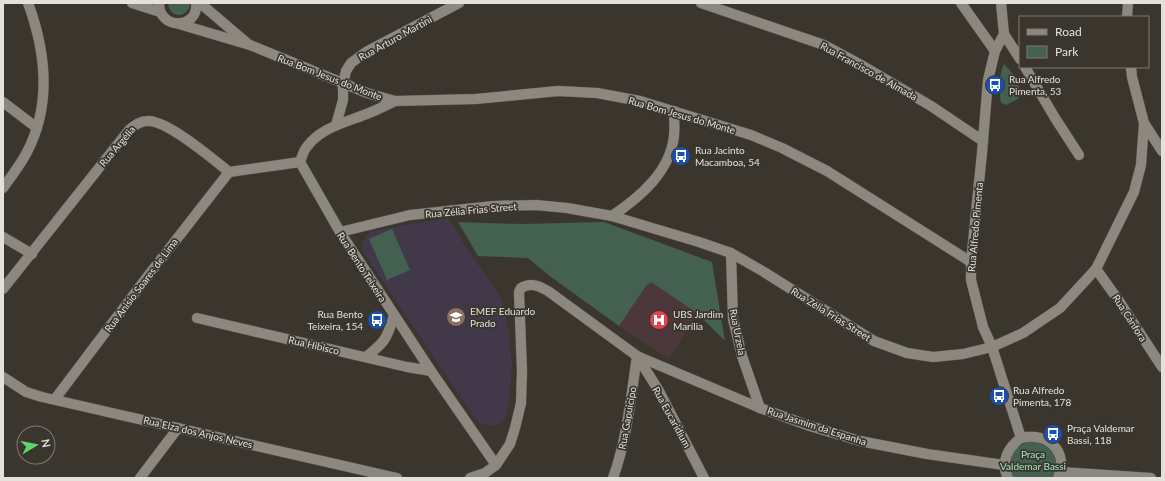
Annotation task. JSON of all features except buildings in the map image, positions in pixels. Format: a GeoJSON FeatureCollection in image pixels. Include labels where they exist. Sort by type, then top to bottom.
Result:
{"type":"FeatureCollection","features":[{"type":"Feature","properties":{"kind":"street"},"geometry":{"type":"LineString","coordinates":[[3,188],[27,152],[42,112],[44,69],[37,28],[28,3]]}},
{"type":"Feature","properties":{"kind":"street"},"geometry":{"type":"LineString","coordinates":[[132,3],[160,7]]}},
{"type":"Feature","properties":{"kind":"street"},"geometry":{"type":"LineString","coordinates":[[179,24],[186,22],[191,18],[195,13],[196,3]]}},
{"type":"Feature","properties":{"kind":"street","name":"Rua Bom Jesus do Monte"},"geometry":{"type":"LineString","coordinates":[[200,3],[250,45]]}},
{"type":"Feature","properties":{"kind":"street","name":"Rua Arturo Martini"},"geometry":{"type":"LineString","coordinates":[[336,125],[343,100],[343,84],[346,71],[351,63],[366,52],[460,3]]}},
{"type":"Feature","properties":{"kind":"street","name":"Rua Francisco de Almada"},"geometry":{"type":"LineString","coordinates":[[701,3],[824,44],[931,106],[983,141]]}},
{"type":"Feature","properties":{"kind":"street"},"geometry":{"type":"LineString","coordinates":[[961,3],[995,51]]}},
{"type":"Feature","properties":{"kind":"street"},"geometry":{"type":"LineString","coordinates":[[1001,3],[1004,34],[1019,57]]}},
{"type":"Feature","properties":{"kind":"street"},"geometry":{"type":"LineString","coordinates":[[1127,16],[1128,3]]}},
{"type":"Feature","properties":{"kind":"street","name":"Rua Bom Jesus do Monte"},"geometry":{"type":"LineString","coordinates":[[160,7],[167,20],[173,23],[250,45],[343,84],[395,101],[476,99],[558,91],[598,93],[640,101],[751,135],[782,148],[827,171],[971,262]]}},
{"type":"Feature","properties":{"kind":"street","name":"Rua Alfredo Pimenta"},"geometry":{"type":"LineString","coordinates":[[1004,34],[995,51],[988,80],[971,262],[971,280],[983,327],[992,347],[1021,438]]}},
{"type":"Feature","properties":{"kind":"street"},"geometry":{"type":"LineString","coordinates":[[1026,68],[1079,155]]}},
{"type":"Feature","properties":{"kind":"street","name":"Rua Zélia Frias Street"},"geometry":{"type":"LineString","coordinates":[[340,232],[410,215],[494,206],[536,205],[567,208],[612,216],[731,253],[764,272],[874,342],[907,353],[934,357],[963,354],[1007,342],[1023,333],[1060,308],[1096,270],[1134,192],[1141,165],[1144,123],[1131,68]]}},
{"type":"Feature","properties":{"kind":"street"},"geometry":{"type":"LineString","coordinates":[[229,172],[300,162],[306,148],[324,131],[395,101]]}},
{"type":"Feature","properties":{"kind":"street"},"geometry":{"type":"LineString","coordinates":[[3,102],[37,128]]}},
{"type":"Feature","properties":{"kind":"street"},"geometry":{"type":"LineString","coordinates":[[612,216],[641,195],[657,177],[669,154],[674,137],[674,111]]}},
{"type":"Feature","properties":{"kind":"street","name":"Rua Argélia"},"geometry":{"type":"LineString","coordinates":[[3,289],[136,123],[149,120],[163,124],[229,172]]}},
{"type":"Feature","properties":{"kind":"street"},"geometry":{"type":"LineString","coordinates":[[1144,123],[1162,151]]}},
{"type":"Feature","properties":{"kind":"street","name":"Rua Bento Teixeira"},"geometry":{"type":"LineString","coordinates":[[300,162],[340,232],[431,372],[496,465]]}},
{"type":"Feature","properties":{"kind":"street","name":"Rua Anisio Soares de Lima"},"geometry":{"type":"LineString","coordinates":[[55,399],[229,172]]}},
{"type":"Feature","properties":{"kind":"street"},"geometry":{"type":"LineString","coordinates":[[3,237],[32,254]]}},
{"type":"Feature","properties":{"kind":"street","name":"Rua Urzela"},"geometry":{"type":"LineString","coordinates":[[731,253],[733,319],[742,356],[760,408]]}},
{"type":"Feature","properties":{"kind":"street","name":"Rua Cánfora"},"geometry":{"type":"LineString","coordinates":[[1096,270],[1120,301],[1162,367]]}},
{"type":"Feature","properties":{"kind":"street"},"geometry":{"type":"LineString","coordinates":[[470,478],[485,473],[496,465],[510,444],[521,403],[522,371],[518,299],[521,288],[534,285],[548,291],[637,356]]}},
{"type":"Feature","properties":{"kind":"street"},"geometry":{"type":"LineString","coordinates":[[366,358],[381,345],[389,333],[394,315]]}},
{"type":"Feature","properties":{"kind":"street","name":"Rua Hibisco"},"geometry":{"type":"LineString","coordinates":[[197,318],[431,372]]}},
{"type":"Feature","properties":{"kind":"street","name":"Rua Jasmim da Espanha"},"geometry":{"type":"LineString","coordinates":[[637,356],[760,408],[810,426],[860,441],[934,456],[1004,465]]}},
{"type":"Feature","properties":{"kind":"street","name":"Rua Gapuicipo"},"geometry":{"type":"LineString","coordinates":[[613,478],[620,461],[629,416],[637,356]]}},
{"type":"Feature","properties":{"kind":"street","name":"Rua Eucaridium"},"geometry":{"type":"LineString","coordinates":[[637,356],[659,391],[704,478]]}},
{"type":"Feature","properties":{"kind":"street","name":"Rua Elza dos Anjos Neves"},"geometry":{"type":"LineString","coordinates":[[3,377],[26,392],[397,478]]}},
{"type":"Feature","properties":{"kind":"street"},"geometry":{"type":"LineString","coordinates":[[140,478],[178,428]]}},
{"type":"Feature","properties":{"kind":"street"},"geometry":{"type":"LineString","coordinates":[[1008,478],[1004,465],[1009,449],[1021,438],[1030,436],[1047,440],[1054,446],[1059,453],[1061,462],[1059,475],[1151,478]]}},
{"type":"Feature","properties":{"kind":"shaded area","name":"EMEF Eduardo Prado"},"geometry":{"type":"Polygon","coordinates":[[[449,218],[466,247],[498,293],[505,309],[512,365],[509,403],[504,420],[499,424],[491,426],[480,423],[475,418],[365,255],[362,248],[367,235],[373,231],[449,218]]]}},
{"type":"Feature","properties":{"kind":"shaded area","name":"UBS Jardim Marília"},"geometry":{"type":"Polygon","coordinates":[[[651,282],[698,314],[669,359],[619,326],[646,286],[651,282]]]}},
{"type":"Feature","properties":{"kind":"green space"},"geometry":{"type":"Polygon","coordinates":[[[168,3],[190,3],[186,12],[179,15],[172,12],[168,3]]]}},
{"type":"Feature","properties":{"kind":"green space"},"geometry":{"type":"Polygon","coordinates":[[[1004,64],[1014,75],[1022,94],[1016,100],[1006,105],[1001,103],[1000,94],[1000,78],[1004,64]]]}},
{"type":"Feature","properties":{"kind":"green space"},"geometry":{"type":"Polygon","coordinates":[[[458,222],[521,224],[604,222],[712,262],[725,341],[698,314],[651,282],[646,286],[619,326],[551,277],[528,258],[478,256],[458,222]]]}},
{"type":"Feature","properties":{"kind":"green space"},"geometry":{"type":"Polygon","coordinates":[[[392,229],[410,270],[387,280],[369,239],[392,229]]]}},
{"type":"Feature","properties":{"kind":"green space","name":"Praça Valdemar Bassi"},"geometry":{"type":"Polygon","coordinates":[[[1030,441],[1044,444],[1054,453],[1057,463],[1053,478],[1013,478],[1009,466],[1012,455],[1024,443],[1030,441]]]}},
{"type":"Feature","properties":{"kind":"place","name":"Rua Alfredo Pimenta, 53"},"geometry":{"type":"Point","coordinates":[995,85]}},
{"type":"Feature","properties":{"kind":"place","name":"Rua Jacinto Macamboa, 54"},"geometry":{"type":"Point","coordinates":[681,156]}},
{"type":"Feature","properties":{"kind":"place","name":"EMEF Eduardo Prado"},"geometry":{"type":"Point","coordinates":[456,317]}},
{"type":"Feature","properties":{"kind":"place","name":"Rua Bento Teixeira, 154"},"geometry":{"type":"Point","coordinates":[377,320]}},
{"type":"Feature","properties":{"kind":"place","name":"UBS Jardim Marília"},"geometry":{"type":"Point","coordinates":[659,320]}},
{"type":"Feature","properties":{"kind":"place","name":"Rua Alfredo Pimenta, 178"},"geometry":{"type":"Point","coordinates":[999,396]}},
{"type":"Feature","properties":{"kind":"place","name":"Praça Valdemar Bassi, 118"},"geometry":{"type":"Point","coordinates":[1053,434]}}]}
